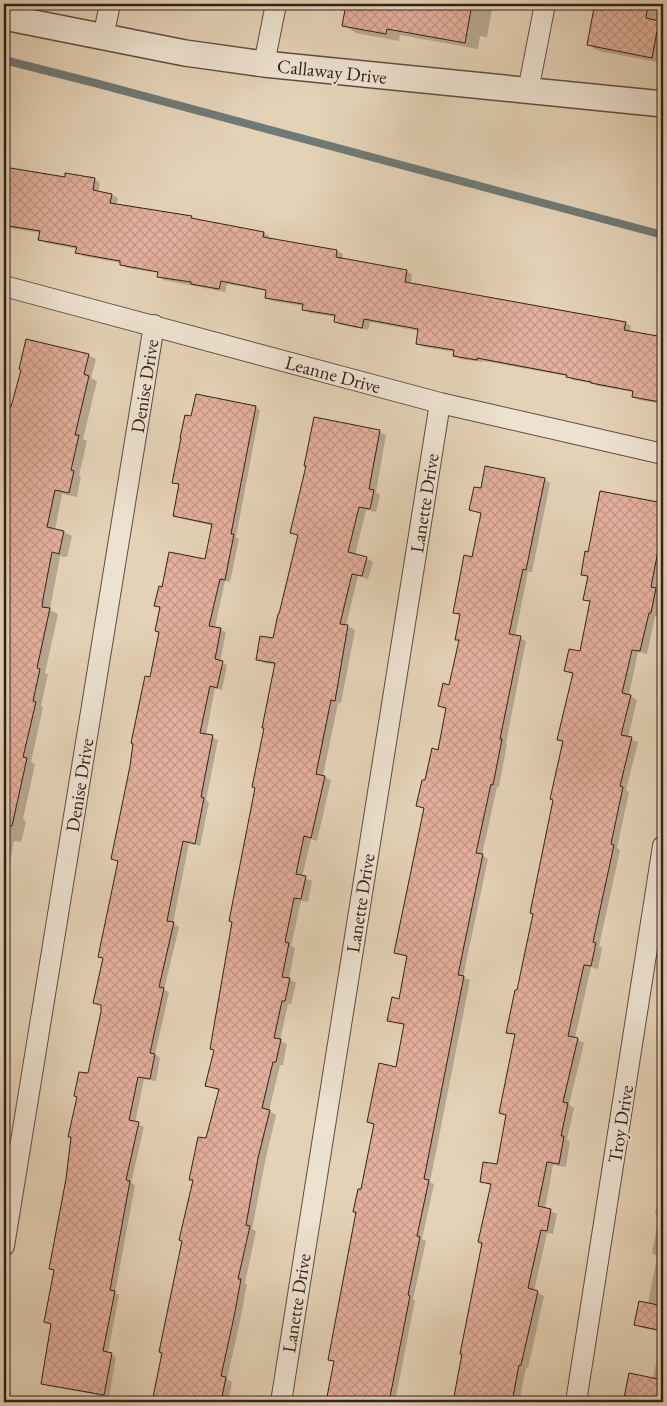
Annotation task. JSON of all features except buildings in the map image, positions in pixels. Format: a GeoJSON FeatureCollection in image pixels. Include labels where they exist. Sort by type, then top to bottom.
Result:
{"type":"FeatureCollection","features":[{"type":"Feature","properties":{"kind":"street"},"geometry":{"type":"LineString","coordinates":[[103,37],[110,4]]}},
{"type":"Feature","properties":{"kind":"street"},"geometry":{"type":"LineString","coordinates":[[264,64],[276,4]]}},
{"type":"Feature","properties":{"kind":"street"},"geometry":{"type":"LineString","coordinates":[[528,91],[545,4]]}},
{"type":"Feature","properties":{"kind":"street","name":"Callaway Drive"},"geometry":{"type":"LineString","coordinates":[[4,17],[186,53],[264,64],[663,104]]}},
{"type":"Feature","properties":{"kind":"street","name":"Leanne Drive"},"geometry":{"type":"LineString","coordinates":[[4,286],[440,403],[663,454]]}},
{"type":"Feature","properties":{"kind":"street","name":"Denise Drive"},"geometry":{"type":"LineString","coordinates":[[4,1246],[154,325]]}},
{"type":"Feature","properties":{"kind":"street","name":"Lanette Drive"},"geometry":{"type":"LineString","coordinates":[[280,1402],[440,403]]}},
{"type":"Feature","properties":{"kind":"street","name":"Troy Drive"},"geometry":{"type":"LineString","coordinates":[[576,1402],[663,846]]}},
{"type":"Feature","properties":{"kind":"waterway"},"geometry":{"type":"LineString","coordinates":[[4,60],[663,235]]}}]}
